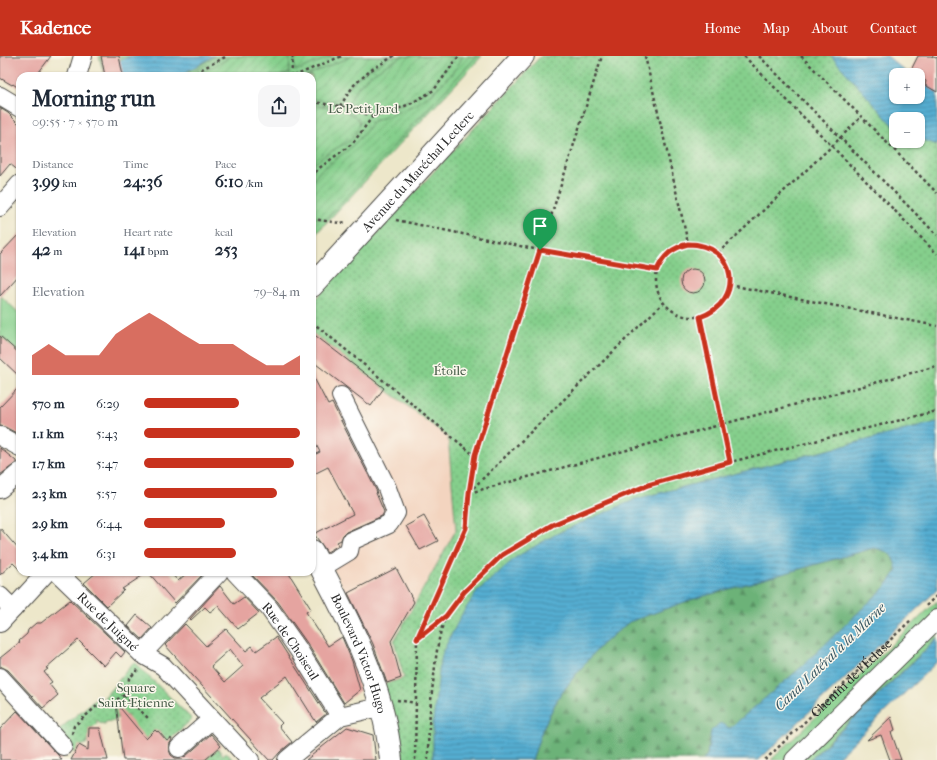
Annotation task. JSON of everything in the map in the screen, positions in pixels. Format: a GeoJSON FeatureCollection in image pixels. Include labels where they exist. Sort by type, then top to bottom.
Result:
{"type":"FeatureCollection","features":[{"type":"Feature","properties":{"kind":"main road","name":"Avenue du Maréchal Leclerc"},"geometry":{"type":"LineString","coordinates":[[316,282],[449,135],[524,56]]}},
{"type":"Feature","properties":{"kind":"main road","name":"Boulevard Victor Hugo"},"geometry":{"type":"LineString","coordinates":[[317,560],[386,703],[391,760]]}},
{"type":"Feature","properties":{"kind":"street"},"geometry":{"type":"LineString","coordinates":[[78,72],[83,56]]}},
{"type":"Feature","properties":{"kind":"street"},"geometry":{"type":"LineString","coordinates":[[0,96],[16,106]]}},
{"type":"Feature","properties":{"kind":"street"},"geometry":{"type":"LineString","coordinates":[[0,207],[16,189]]}},
{"type":"Feature","properties":{"kind":"street"},"geometry":{"type":"LineString","coordinates":[[317,560],[349,551],[351,541],[389,524],[396,513],[387,488],[341,396]]}},
{"type":"Feature","properties":{"kind":"street"},"geometry":{"type":"LineString","coordinates":[[0,436],[16,445]]}},
{"type":"Feature","properties":{"kind":"street"},"geometry":{"type":"LineString","coordinates":[[0,489],[16,475]]}},
{"type":"Feature","properties":{"kind":"street"},"geometry":{"type":"LineString","coordinates":[[0,623],[43,576]]}},
{"type":"Feature","properties":{"kind":"street","name":"Rue de Juigné"},"geometry":{"type":"LineString","coordinates":[[60,576],[141,661],[163,666],[250,760]]}},
{"type":"Feature","properties":{"kind":"street"},"geometry":{"type":"LineString","coordinates":[[141,661],[215,576]]}},
{"type":"Feature","properties":{"kind":"street","name":"Rue de Choiseul"},"geometry":{"type":"LineString","coordinates":[[239,576],[269,608],[298,649],[340,716]]}},
{"type":"Feature","properties":{"kind":"street"},"geometry":{"type":"LineString","coordinates":[[0,596],[13,609]]}},
{"type":"Feature","properties":{"kind":"street","name":"Chemin de l'Écluse"},"geometry":{"type":"LineString","coordinates":[[794,760],[931,613]]}},
{"type":"Feature","properties":{"kind":"street"},"geometry":{"type":"LineString","coordinates":[[0,677],[63,746]]}},
{"type":"Feature","properties":{"kind":"street"},"geometry":{"type":"LineString","coordinates":[[286,760],[340,716],[386,703]]}},
{"type":"Feature","properties":{"kind":"street"},"geometry":{"type":"LineString","coordinates":[[179,748],[212,719]]}},
{"type":"Feature","properties":{"kind":"path"},"geometry":{"type":"LineString","coordinates":[[198,72],[227,56]]}},
{"type":"Feature","properties":{"kind":"path"},"geometry":{"type":"LineString","coordinates":[[293,56],[293,72]]}},
{"type":"Feature","properties":{"kind":"path"},"geometry":{"type":"LineString","coordinates":[[303,72],[342,56]]}},
{"type":"Feature","properties":{"kind":"path"},"geometry":{"type":"LineString","coordinates":[[340,106],[354,85],[372,70],[394,56]]}},
{"type":"Feature","properties":{"kind":"path"},"geometry":{"type":"LineString","coordinates":[[316,103],[340,106],[373,116],[393,110],[434,90],[459,56]]}},
{"type":"Feature","properties":{"kind":"path"},"geometry":{"type":"LineString","coordinates":[[415,760],[417,639],[466,528],[469,493],[475,455],[602,56]]}},
{"type":"Feature","properties":{"kind":"path"},"geometry":{"type":"LineString","coordinates":[[645,56],[688,244]]}},
{"type":"Feature","properties":{"kind":"path"},"geometry":{"type":"LineString","coordinates":[[744,56],[937,254]]}},
{"type":"Feature","properties":{"kind":"path"},"geometry":{"type":"LineString","coordinates":[[759,56],[937,236]]}},
{"type":"Feature","properties":{"kind":"path"},"geometry":{"type":"LineString","coordinates":[[801,56],[937,193]]}},
{"type":"Feature","properties":{"kind":"path"},"geometry":{"type":"LineString","coordinates":[[316,172],[353,143],[373,116]]}},
{"type":"Feature","properties":{"kind":"path"},"geometry":{"type":"LineString","coordinates":[[718,253],[861,117]]}},
{"type":"Feature","properties":{"kind":"path"},"geometry":{"type":"LineString","coordinates":[[377,216],[540,250],[657,270]]}},
{"type":"Feature","properties":{"kind":"path"},"geometry":{"type":"LineString","coordinates":[[316,220],[340,223]]}},
{"type":"Feature","properties":{"kind":"path"},"geometry":{"type":"LineString","coordinates":[[688,244],[704,245],[718,253],[725,262],[729,274],[730,285],[720,306],[710,313],[700,317],[689,318],[670,310],[663,303],[658,293],[656,282],[657,270],[661,260],[668,252],[678,246],[688,244]]}},
{"type":"Feature","properties":{"kind":"path"},"geometry":{"type":"LineString","coordinates":[[730,285],[937,326]]}},
{"type":"Feature","properties":{"kind":"path"},"geometry":{"type":"LineString","coordinates":[[469,493],[663,303]]}},
{"type":"Feature","properties":{"kind":"path"},"geometry":{"type":"LineString","coordinates":[[700,317],[730,462]]}},
{"type":"Feature","properties":{"kind":"path"},"geometry":{"type":"LineString","coordinates":[[316,325],[475,455]]}},
{"type":"Feature","properties":{"kind":"path"},"geometry":{"type":"LineString","coordinates":[[469,493],[722,423],[937,366]]}},
{"type":"Feature","properties":{"kind":"path"},"geometry":{"type":"LineString","coordinates":[[428,760],[428,721],[440,630],[446,616],[464,592],[502,555],[552,525],[648,485],[730,462],[937,411]]}},
{"type":"Feature","properties":{"kind":"path"},"geometry":{"type":"LineString","coordinates":[[931,613],[937,595]]}},
{"type":"Feature","properties":{"kind":"path"},"geometry":{"type":"LineString","coordinates":[[417,639],[446,616]]}},
{"type":"Feature","properties":{"kind":"path","name":"Chemin de l'Écluse"},"geometry":{"type":"LineString","coordinates":[[765,760],[914,617]]}},
{"type":"Feature","properties":{"kind":"path"},"geometry":{"type":"LineString","coordinates":[[63,746],[69,742],[74,726],[97,706],[110,704],[124,694],[128,688],[129,678],[141,661]]}},
{"type":"Feature","properties":{"kind":"path"},"geometry":{"type":"LineString","coordinates":[[124,694],[149,718]]}},
{"type":"Feature","properties":{"kind":"path"},"geometry":{"type":"LineString","coordinates":[[386,703],[416,703]]}},
{"type":"Feature","properties":{"kind":"shaded area"},"geometry":{"type":"Polygon","coordinates":[[[316,336],[448,436],[456,531],[391,639],[401,678],[384,684],[373,644],[316,537],[316,336]]]}},
{"type":"Feature","properties":{"kind":"green space","name":"Le Petit Jard"},"geometry":{"type":"Polygon","coordinates":[[[99,56],[482,56],[316,234],[316,72],[103,72],[99,56]]]}},
{"type":"Feature","properties":{"kind":"green space"},"geometry":{"type":"Polygon","coordinates":[[[217,56],[224,56],[194,72],[188,72],[217,56]]]}},
{"type":"Feature","properties":{"kind":"green space"},"geometry":{"type":"Polygon","coordinates":[[[232,56],[290,56],[289,72],[203,72],[232,56]]]}},
{"type":"Feature","properties":{"kind":"green space"},"geometry":{"type":"Polygon","coordinates":[[[295,56],[333,56],[295,71],[295,56]]]}},
{"type":"Feature","properties":{"kind":"green space"},"geometry":{"type":"Polygon","coordinates":[[[352,56],[391,56],[357,78],[338,99],[330,101],[316,99],[315,72],[352,56]]]}},
{"type":"Feature","properties":{"kind":"green space"},"geometry":{"type":"Polygon","coordinates":[[[403,56],[454,56],[430,89],[395,107],[377,110],[349,104],[353,95],[364,81],[371,75],[403,56]]]}},
{"type":"Feature","properties":{"kind":"green space"},"geometry":{"type":"Polygon","coordinates":[[[463,56],[477,56],[326,219],[316,218],[316,176],[320,171],[349,149],[362,136],[373,121],[417,104],[443,83],[456,68],[463,56]]]}},
{"type":"Feature","properties":{"kind":"green space","name":"Étoile"},"geometry":{"type":"Polygon","coordinates":[[[541,56],[831,56],[889,121],[889,148],[925,148],[925,141],[937,145],[937,422],[636,499],[433,742],[433,760],[391,760],[384,684],[404,678],[394,641],[456,530],[448,437],[316,336],[316,299],[541,56]]]}},
{"type":"Feature","properties":{"kind":"green space","name":"Le Petit Jard"},"geometry":{"type":"Polygon","coordinates":[[[316,106],[351,114],[360,122],[355,135],[348,142],[325,155],[316,163],[316,106]]]}},
{"type":"Feature","properties":{"kind":"green space"},"geometry":{"type":"Polygon","coordinates":[[[1,296],[16,310],[16,350],[0,336],[1,296]]]}},
{"type":"Feature","properties":{"kind":"green space"},"geometry":{"type":"Polygon","coordinates":[[[874,548],[888,553],[896,565],[897,571],[886,586],[798,670],[730,729],[711,731],[707,755],[703,760],[532,760],[542,730],[558,698],[601,645],[629,622],[690,600],[874,548]]]}},
{"type":"Feature","properties":{"kind":"green space"},"geometry":{"type":"Polygon","coordinates":[[[937,601],[937,616],[791,760],[771,760],[937,601]]]}},
{"type":"Feature","properties":{"kind":"green space"},"geometry":{"type":"Polygon","coordinates":[[[937,623],[937,638],[809,760],[796,760],[937,623]]]}},
{"type":"Feature","properties":{"kind":"green space","name":"Square Saint-Etienne"},"geometry":{"type":"Polygon","coordinates":[[[134,662],[192,719],[166,743],[158,734],[160,732],[158,731],[147,740],[127,719],[127,715],[125,717],[117,715],[118,718],[105,722],[105,724],[99,723],[98,720],[92,728],[89,728],[87,743],[82,746],[80,745],[77,756],[56,732],[95,700],[102,700],[134,662]]]}},
{"type":"Feature","properties":{"kind":"green space"},"geometry":{"type":"Polygon","coordinates":[[[218,749],[223,755],[226,752],[233,760],[205,760],[218,749]]]}},
{"type":"Feature","properties":{"kind":"water"},"geometry":{"type":"Polygon","coordinates":[[[131,56],[214,56],[186,72],[122,72],[119,61],[131,56]]]}},
{"type":"Feature","properties":{"kind":"water"},"geometry":{"type":"Polygon","coordinates":[[[831,56],[887,56],[902,68],[889,68],[889,104],[925,104],[925,84],[937,92],[937,145],[925,141],[925,112],[889,112],[889,121],[831,56]]]}},
{"type":"Feature","properties":{"kind":"water","name":"Canal Latéral à la Marne"},"geometry":{"type":"Polygon","coordinates":[[[937,422],[937,590],[759,760],[703,760],[707,755],[711,731],[720,723],[730,728],[798,670],[886,586],[897,571],[892,557],[888,553],[874,548],[690,600],[629,622],[601,645],[558,698],[542,730],[532,760],[433,760],[433,722],[443,651],[462,614],[477,592],[516,557],[558,533],[636,499],[937,422]]]}},
{"type":"Feature","properties":{"kind":"water"},"geometry":{"type":"Polygon","coordinates":[[[937,639],[937,662],[835,760],[810,760],[937,639]]]}},
{"type":"Feature","properties":{"kind":"building"},"geometry":{"type":"Polygon","coordinates":[[[0,56],[51,56],[39,72],[16,72],[16,86],[0,78],[0,56]]]}},
{"type":"Feature","properties":{"kind":"building"},"geometry":{"type":"Polygon","coordinates":[[[101,56],[119,56],[122,72],[104,72],[101,56]]]}},
{"type":"Feature","properties":{"kind":"building"},"geometry":{"type":"Polygon","coordinates":[[[918,56],[937,57],[937,92],[925,85],[925,68],[912,68],[918,56]]]}},
{"type":"Feature","properties":{"kind":"building"},"geometry":{"type":"Polygon","coordinates":[[[0,108],[16,121],[16,169],[10,164],[0,176],[0,108]]]}},
{"type":"Feature","properties":{"kind":"building"},"geometry":{"type":"Polygon","coordinates":[[[16,237],[16,278],[0,296],[0,254],[16,237]]]}},
{"type":"Feature","properties":{"kind":"building"},"geometry":{"type":"Polygon","coordinates":[[[693,269],[701,273],[705,281],[701,289],[693,293],[685,289],[681,281],[685,273],[693,269]]]}},
{"type":"Feature","properties":{"kind":"building"},"geometry":{"type":"Polygon","coordinates":[[[0,336],[16,350],[16,373],[0,358],[0,336]]]}},
{"type":"Feature","properties":{"kind":"building"},"geometry":{"type":"Polygon","coordinates":[[[316,336],[384,388],[371,406],[316,364],[316,336]]]}},
{"type":"Feature","properties":{"kind":"building"},"geometry":{"type":"Polygon","coordinates":[[[316,382],[328,405],[332,403],[377,492],[376,493],[384,512],[382,516],[346,532],[341,540],[337,542],[339,545],[327,552],[316,537],[316,533],[353,514],[328,467],[316,473],[316,454],[320,452],[316,444],[316,382]]]}},
{"type":"Feature","properties":{"kind":"building"},"geometry":{"type":"Polygon","coordinates":[[[16,390],[16,433],[0,426],[0,407],[16,390]]]}},
{"type":"Feature","properties":{"kind":"building"},"geometry":{"type":"Polygon","coordinates":[[[0,448],[16,461],[16,463],[0,475],[0,448]]]}},
{"type":"Feature","properties":{"kind":"building"},"geometry":{"type":"Polygon","coordinates":[[[424,516],[438,541],[420,550],[406,526],[424,516]]]}},
{"type":"Feature","properties":{"kind":"building"},"geometry":{"type":"Polygon","coordinates":[[[0,528],[16,546],[16,566],[13,563],[0,575],[0,528]]]}},
{"type":"Feature","properties":{"kind":"building"},"geometry":{"type":"Polygon","coordinates":[[[396,568],[414,602],[391,641],[401,678],[387,683],[373,644],[348,593],[396,568]]]}},
{"type":"Feature","properties":{"kind":"building"},"geometry":{"type":"Polygon","coordinates":[[[92,576],[142,576],[122,589],[124,590],[107,606],[84,583],[92,576]]]}},
{"type":"Feature","properties":{"kind":"building"},"geometry":{"type":"Polygon","coordinates":[[[151,576],[174,576],[178,581],[184,576],[201,576],[175,603],[151,576]]]}},
{"type":"Feature","properties":{"kind":"building"},"geometry":{"type":"Polygon","coordinates":[[[253,576],[290,576],[311,609],[306,612],[328,646],[342,637],[352,661],[360,690],[344,703],[307,643],[278,602],[253,576]]]}},
{"type":"Feature","properties":{"kind":"building"},"geometry":{"type":"Polygon","coordinates":[[[220,586],[234,604],[244,597],[259,613],[238,629],[218,606],[210,612],[205,607],[191,620],[190,619],[220,586]]]}},
{"type":"Feature","properties":{"kind":"building"},"geometry":{"type":"Polygon","coordinates":[[[70,600],[125,652],[121,657],[116,652],[104,666],[78,640],[46,668],[48,669],[44,672],[52,682],[49,684],[58,695],[43,708],[8,670],[0,666],[0,658],[20,642],[19,641],[27,634],[28,630],[36,623],[41,623],[70,600]]]}},
{"type":"Feature","properties":{"kind":"building"},"geometry":{"type":"Polygon","coordinates":[[[137,615],[152,628],[142,639],[128,626],[137,615]]]}},
{"type":"Feature","properties":{"kind":"building"},"geometry":{"type":"Polygon","coordinates":[[[185,624],[206,646],[226,629],[246,651],[252,646],[256,651],[276,637],[326,714],[316,722],[287,676],[259,698],[282,723],[279,726],[292,742],[273,760],[269,760],[165,645],[185,624]],[[230,649],[211,666],[225,682],[243,666],[230,649]]]}},
{"type":"Feature","properties":{"kind":"building"},"geometry":{"type":"Polygon","coordinates":[[[116,703],[146,739],[155,730],[157,732],[158,731],[167,741],[171,738],[172,740],[169,745],[169,750],[171,755],[175,758],[186,756],[211,734],[221,746],[205,760],[123,760],[116,703]]]}},
{"type":"Feature","properties":{"kind":"building"},"geometry":{"type":"Polygon","coordinates":[[[17,711],[62,760],[0,760],[0,729],[17,711]]]}},
{"type":"Feature","properties":{"kind":"building"},"geometry":{"type":"Polygon","coordinates":[[[891,717],[895,730],[891,732],[901,760],[890,760],[881,735],[867,740],[891,717]]]}},
{"type":"Feature","properties":{"kind":"building"},"geometry":{"type":"Polygon","coordinates":[[[347,727],[373,735],[376,760],[306,760],[347,727]]]}},
{"type":"Feature","properties":{"kind":"building"},"geometry":{"type":"Polygon","coordinates":[[[89,728],[100,728],[108,760],[71,760],[79,745],[88,750],[89,728]]]}},
{"type":"Feature","properties":{"kind":"route"},"geometry":{"type":"LineString","coordinates":[[698,244],[709,247],[718,253],[725,262],[729,274],[730,285],[720,306],[710,313],[700,317],[730,462],[648,485],[552,525],[502,555],[464,592],[446,616],[417,639],[466,528],[469,493],[475,455],[540,250],[657,270],[661,260],[668,252],[678,246],[698,244]]}}]}
